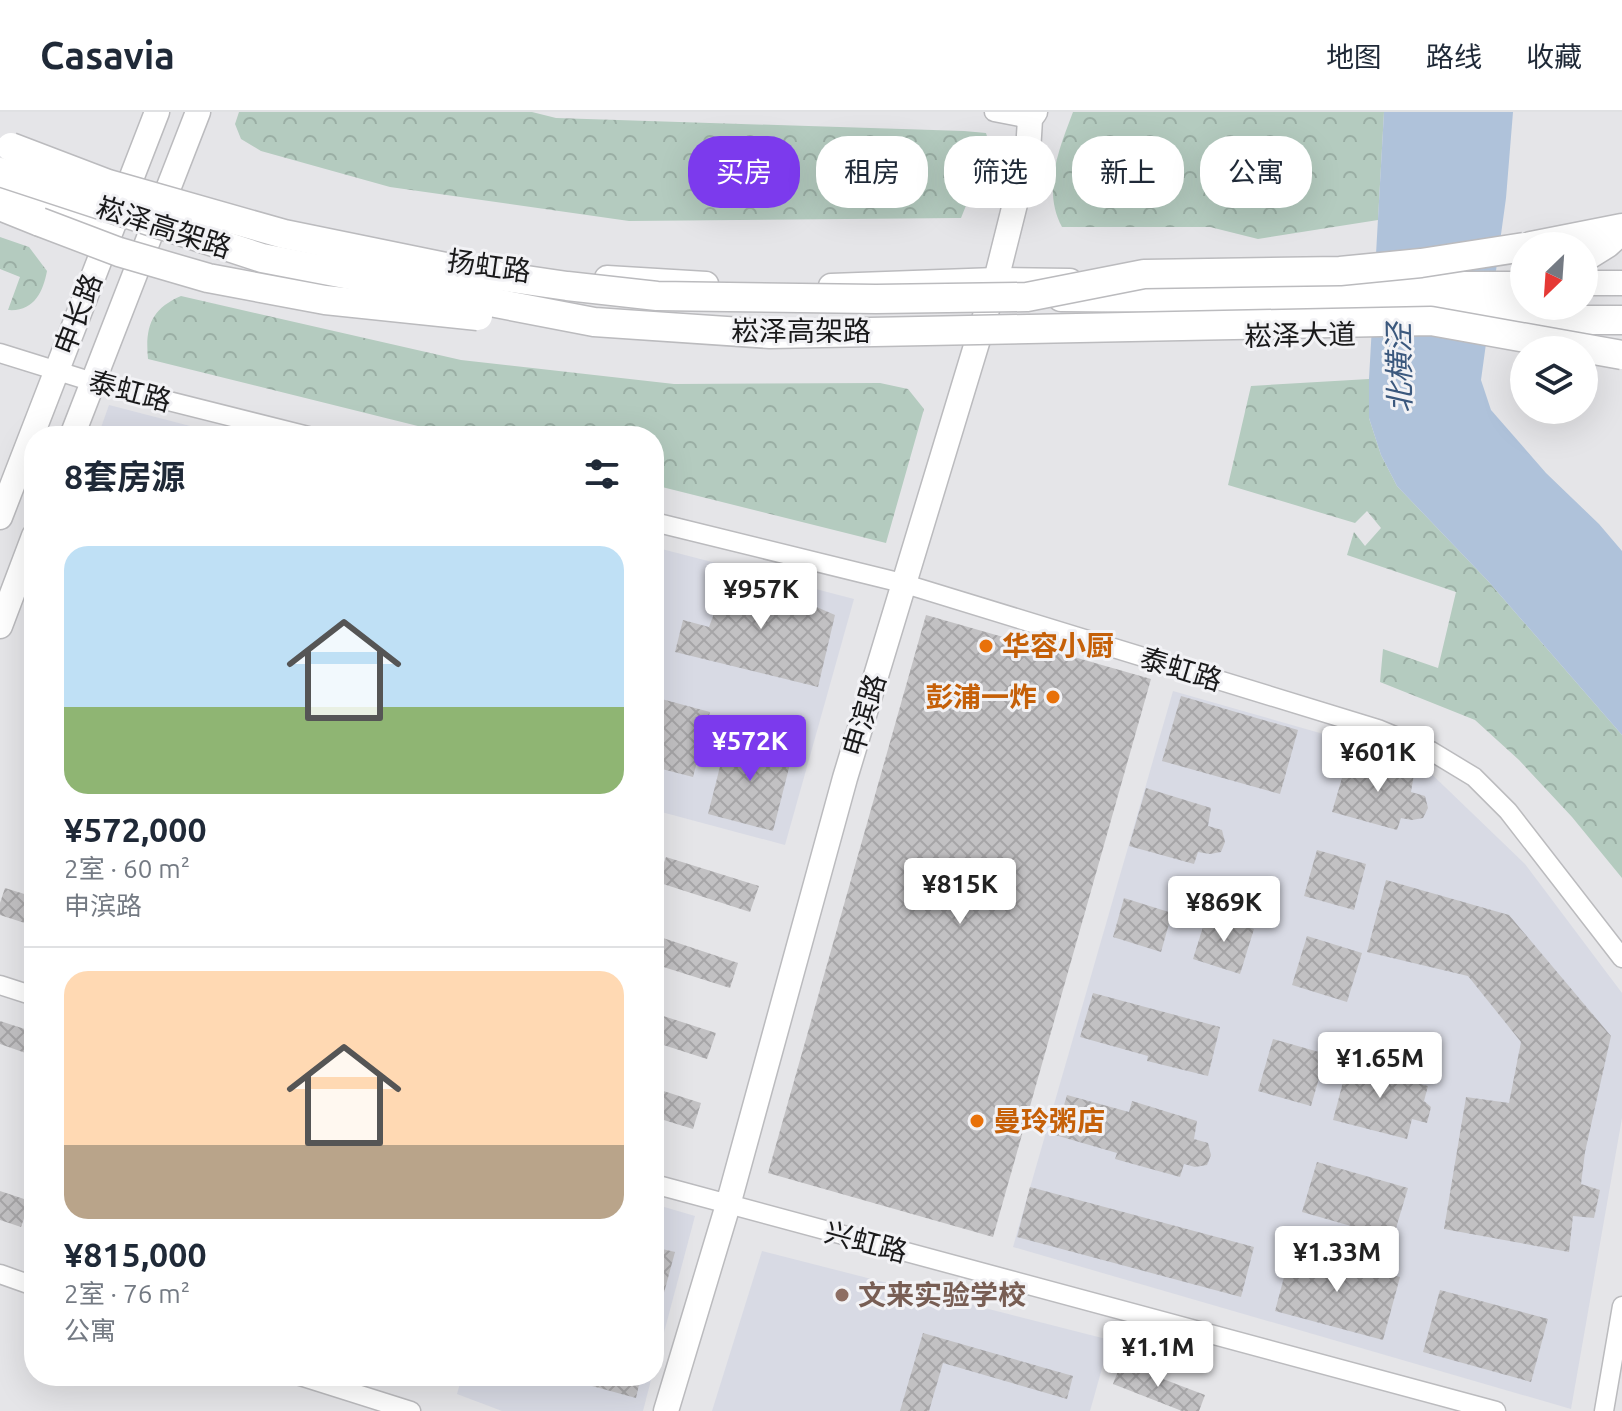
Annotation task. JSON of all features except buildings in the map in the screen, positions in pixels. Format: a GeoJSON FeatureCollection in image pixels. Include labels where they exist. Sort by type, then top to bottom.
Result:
{"type":"FeatureCollection","features":[{"type":"Feature","properties":{"kind":"highway","name":"崧泽高架路"},"geometry":{"type":"LineString","coordinates":[[2,149],[108,184],[284,234],[449,268],[657,296],[760,299],[1027,297],[1510,287]]}},
{"type":"Feature","properties":{"kind":"highway","name":"崧泽高架路"},"geometry":{"type":"LineString","coordinates":[[2,149],[262,258],[594,322],[770,334],[1622,320]]}},
{"type":"Feature","properties":{"kind":"highway"},"geometry":{"type":"LineString","coordinates":[[0,206],[119,252],[208,278],[325,300],[486,317],[594,322]]}},
{"type":"Feature","properties":{"kind":"highway"},"geometry":{"type":"LineString","coordinates":[[1598,234],[1622,230]]}},
{"type":"Feature","properties":{"kind":"highway"},"geometry":{"type":"LineString","coordinates":[[1027,297],[1144,274],[1340,271],[1510,249]]}},
{"type":"Feature","properties":{"kind":"highway"},"geometry":{"type":"LineString","coordinates":[[1598,301],[1622,301]]}},
{"type":"Feature","properties":{"kind":"highway"},"geometry":{"type":"LineString","coordinates":[[1431,321],[1622,355]]}},
{"type":"Feature","properties":{"kind":"main road","name":"申长路"},"geometry":{"type":"LineString","coordinates":[[35,426],[157,112]]}},
{"type":"Feature","properties":{"kind":"main road","name":"申长路"},"geometry":{"type":"LineString","coordinates":[[76,426],[198,112]]}},
{"type":"Feature","properties":{"kind":"main road","name":"申滨路"},"geometry":{"type":"LineString","coordinates":[[666,1411],[728,1205],[845,778],[969,360],[996,280],[1028,152],[1033,116]]}},
{"type":"Feature","properties":{"kind":"main road","name":"扬虹路"},"geometry":{"type":"LineString","coordinates":[[2,149],[330,242],[538,273],[768,288],[996,280]]}},
{"type":"Feature","properties":{"kind":"main road","name":"扬虹路"},"geometry":{"type":"LineString","coordinates":[[0,190],[109,234],[230,275],[394,305],[704,332],[978,339]]}},
{"type":"Feature","properties":{"kind":"main road"},"geometry":{"type":"LineString","coordinates":[[0,218],[98,259]]}},
{"type":"Feature","properties":{"kind":"main road"},"geometry":{"type":"LineString","coordinates":[[1598,251],[1622,230]]}},
{"type":"Feature","properties":{"kind":"main road","name":"崧泽大道"},"geometry":{"type":"LineString","coordinates":[[996,280],[1510,287]]}},
{"type":"Feature","properties":{"kind":"main road"},"geometry":{"type":"LineString","coordinates":[[1598,283],[1622,283]]}},
{"type":"Feature","properties":{"kind":"main road","name":"崧泽大道"},"geometry":{"type":"LineString","coordinates":[[978,339],[1622,332]]}},
{"type":"Feature","properties":{"kind":"main road"},"geometry":{"type":"LineString","coordinates":[[1555,333],[1608,357],[1622,367]]}},
{"type":"Feature","properties":{"kind":"main road","name":"申长路"},"geometry":{"type":"LineString","coordinates":[[0,517],[24,454]]}},
{"type":"Feature","properties":{"kind":"main road"},"geometry":{"type":"LineString","coordinates":[[0,626],[24,562]]}},
{"type":"Feature","properties":{"kind":"street"},"geometry":{"type":"LineString","coordinates":[[994,112],[1033,116]]}},
{"type":"Feature","properties":{"kind":"street","name":"泰虹路"},"geometry":{"type":"LineString","coordinates":[[0,353],[93,382],[268,426]]}},
{"type":"Feature","properties":{"kind":"street","name":"泰虹路"},"geometry":{"type":"LineString","coordinates":[[664,524],[902,583],[1378,729],[1431,751],[1474,777],[1508,811],[1622,958]]}},
{"type":"Feature","properties":{"kind":"street"},"geometry":{"type":"LineString","coordinates":[[0,985],[24,993]]}},
{"type":"Feature","properties":{"kind":"street","name":"兴虹路"},"geometry":{"type":"LineString","coordinates":[[664,1187],[1496,1411]]}},
{"type":"Feature","properties":{"kind":"street"},"geometry":{"type":"LineString","coordinates":[[0,1274],[24,1282]]}},
{"type":"Feature","properties":{"kind":"street"},"geometry":{"type":"LineString","coordinates":[[1604,1411],[1622,1306]]}},
{"type":"Feature","properties":{"kind":"street"},"geometry":{"type":"LineString","coordinates":[[332,1386],[411,1411]]}},
{"type":"Feature","properties":{"kind":"shaded area"},"geometry":{"type":"Polygon","coordinates":[[[109,405],[190,426],[102,426],[109,405]]]}},
{"type":"Feature","properties":{"kind":"shaded area"},"geometry":{"type":"Polygon","coordinates":[[[664,550],[854,599],[785,845],[664,813],[664,550]]]}},
{"type":"Feature","properties":{"kind":"shaded area"},"geometry":{"type":"Polygon","coordinates":[[[1173,691],[1418,761],[1525,864],[1622,993],[1622,1118],[1571,1409],[1013,1247],[1173,691]]]}},
{"type":"Feature","properties":{"kind":"shaded area"},"geometry":{"type":"Polygon","coordinates":[[[664,1207],[695,1216],[664,1332],[664,1207]]]}},
{"type":"Feature","properties":{"kind":"shaded area","name":"文来实验学校"},"geometry":{"type":"Polygon","coordinates":[[[762,1251],[1110,1340],[1090,1411],[712,1411],[762,1251]]]}},
{"type":"Feature","properties":{"kind":"shaded area"},"geometry":{"type":"Polygon","coordinates":[[[459,1386],[649,1386],[643,1411],[502,1411],[457,1394],[459,1386]]]}},
{"type":"Feature","properties":{"kind":"green space"},"geometry":{"type":"Polygon","coordinates":[[[239,112],[532,112],[556,118],[964,131],[986,133],[987,136],[944,136],[944,208],[965,208],[961,218],[629,221],[390,187],[261,151],[241,139],[235,124],[239,112]]]}},
{"type":"Feature","properties":{"kind":"green space"},"geometry":{"type":"Polygon","coordinates":[[[1073,112],[1384,112],[1378,220],[1258,239],[1210,227],[1062,227],[1055,208],[1058,155],[1073,112]]]}},
{"type":"Feature","properties":{"kind":"green space"},"geometry":{"type":"Polygon","coordinates":[[[0,237],[29,247],[47,271],[36,299],[17,310],[8,310],[20,277],[0,269],[0,237]]]}},
{"type":"Feature","properties":{"kind":"green space"},"geometry":{"type":"Polygon","coordinates":[[[181,296],[461,360],[674,384],[880,383],[908,389],[924,409],[886,543],[664,488],[664,426],[418,426],[148,359],[152,320],[171,301],[181,296]]]}},
{"type":"Feature","properties":{"kind":"green space"},"geometry":{"type":"Polygon","coordinates":[[[1369,379],[1369,418],[1381,455],[1397,486],[1488,581],[1622,735],[1622,878],[1572,817],[1519,760],[1475,720],[1380,682],[1383,649],[1438,668],[1456,592],[1347,555],[1354,532],[1365,546],[1381,528],[1367,511],[1355,523],[1228,485],[1251,386],[1369,379]]]}},
{"type":"Feature","properties":{"kind":"water","name":"北横泾"},"geometry":{"type":"Polygon","coordinates":[[[1384,112],[1513,112],[1506,198],[1481,380],[1491,410],[1546,473],[1622,551],[1622,735],[1488,581],[1397,486],[1381,455],[1369,418],[1369,379],[1384,112]]]}},
{"type":"Feature","properties":{"kind":"place","name":"华容小厨"},"geometry":{"type":"Point","coordinates":[986,646]}},
{"type":"Feature","properties":{"kind":"place","name":"彭浦一炸"},"geometry":{"type":"Point","coordinates":[1053,697]}},
{"type":"Feature","properties":{"kind":"place","name":"曼玲粥店"},"geometry":{"type":"Point","coordinates":[977,1121]}},
{"type":"Feature","properties":{"kind":"place","name":"文来实验学校"},"geometry":{"type":"Point","coordinates":[842,1295]}}]}
